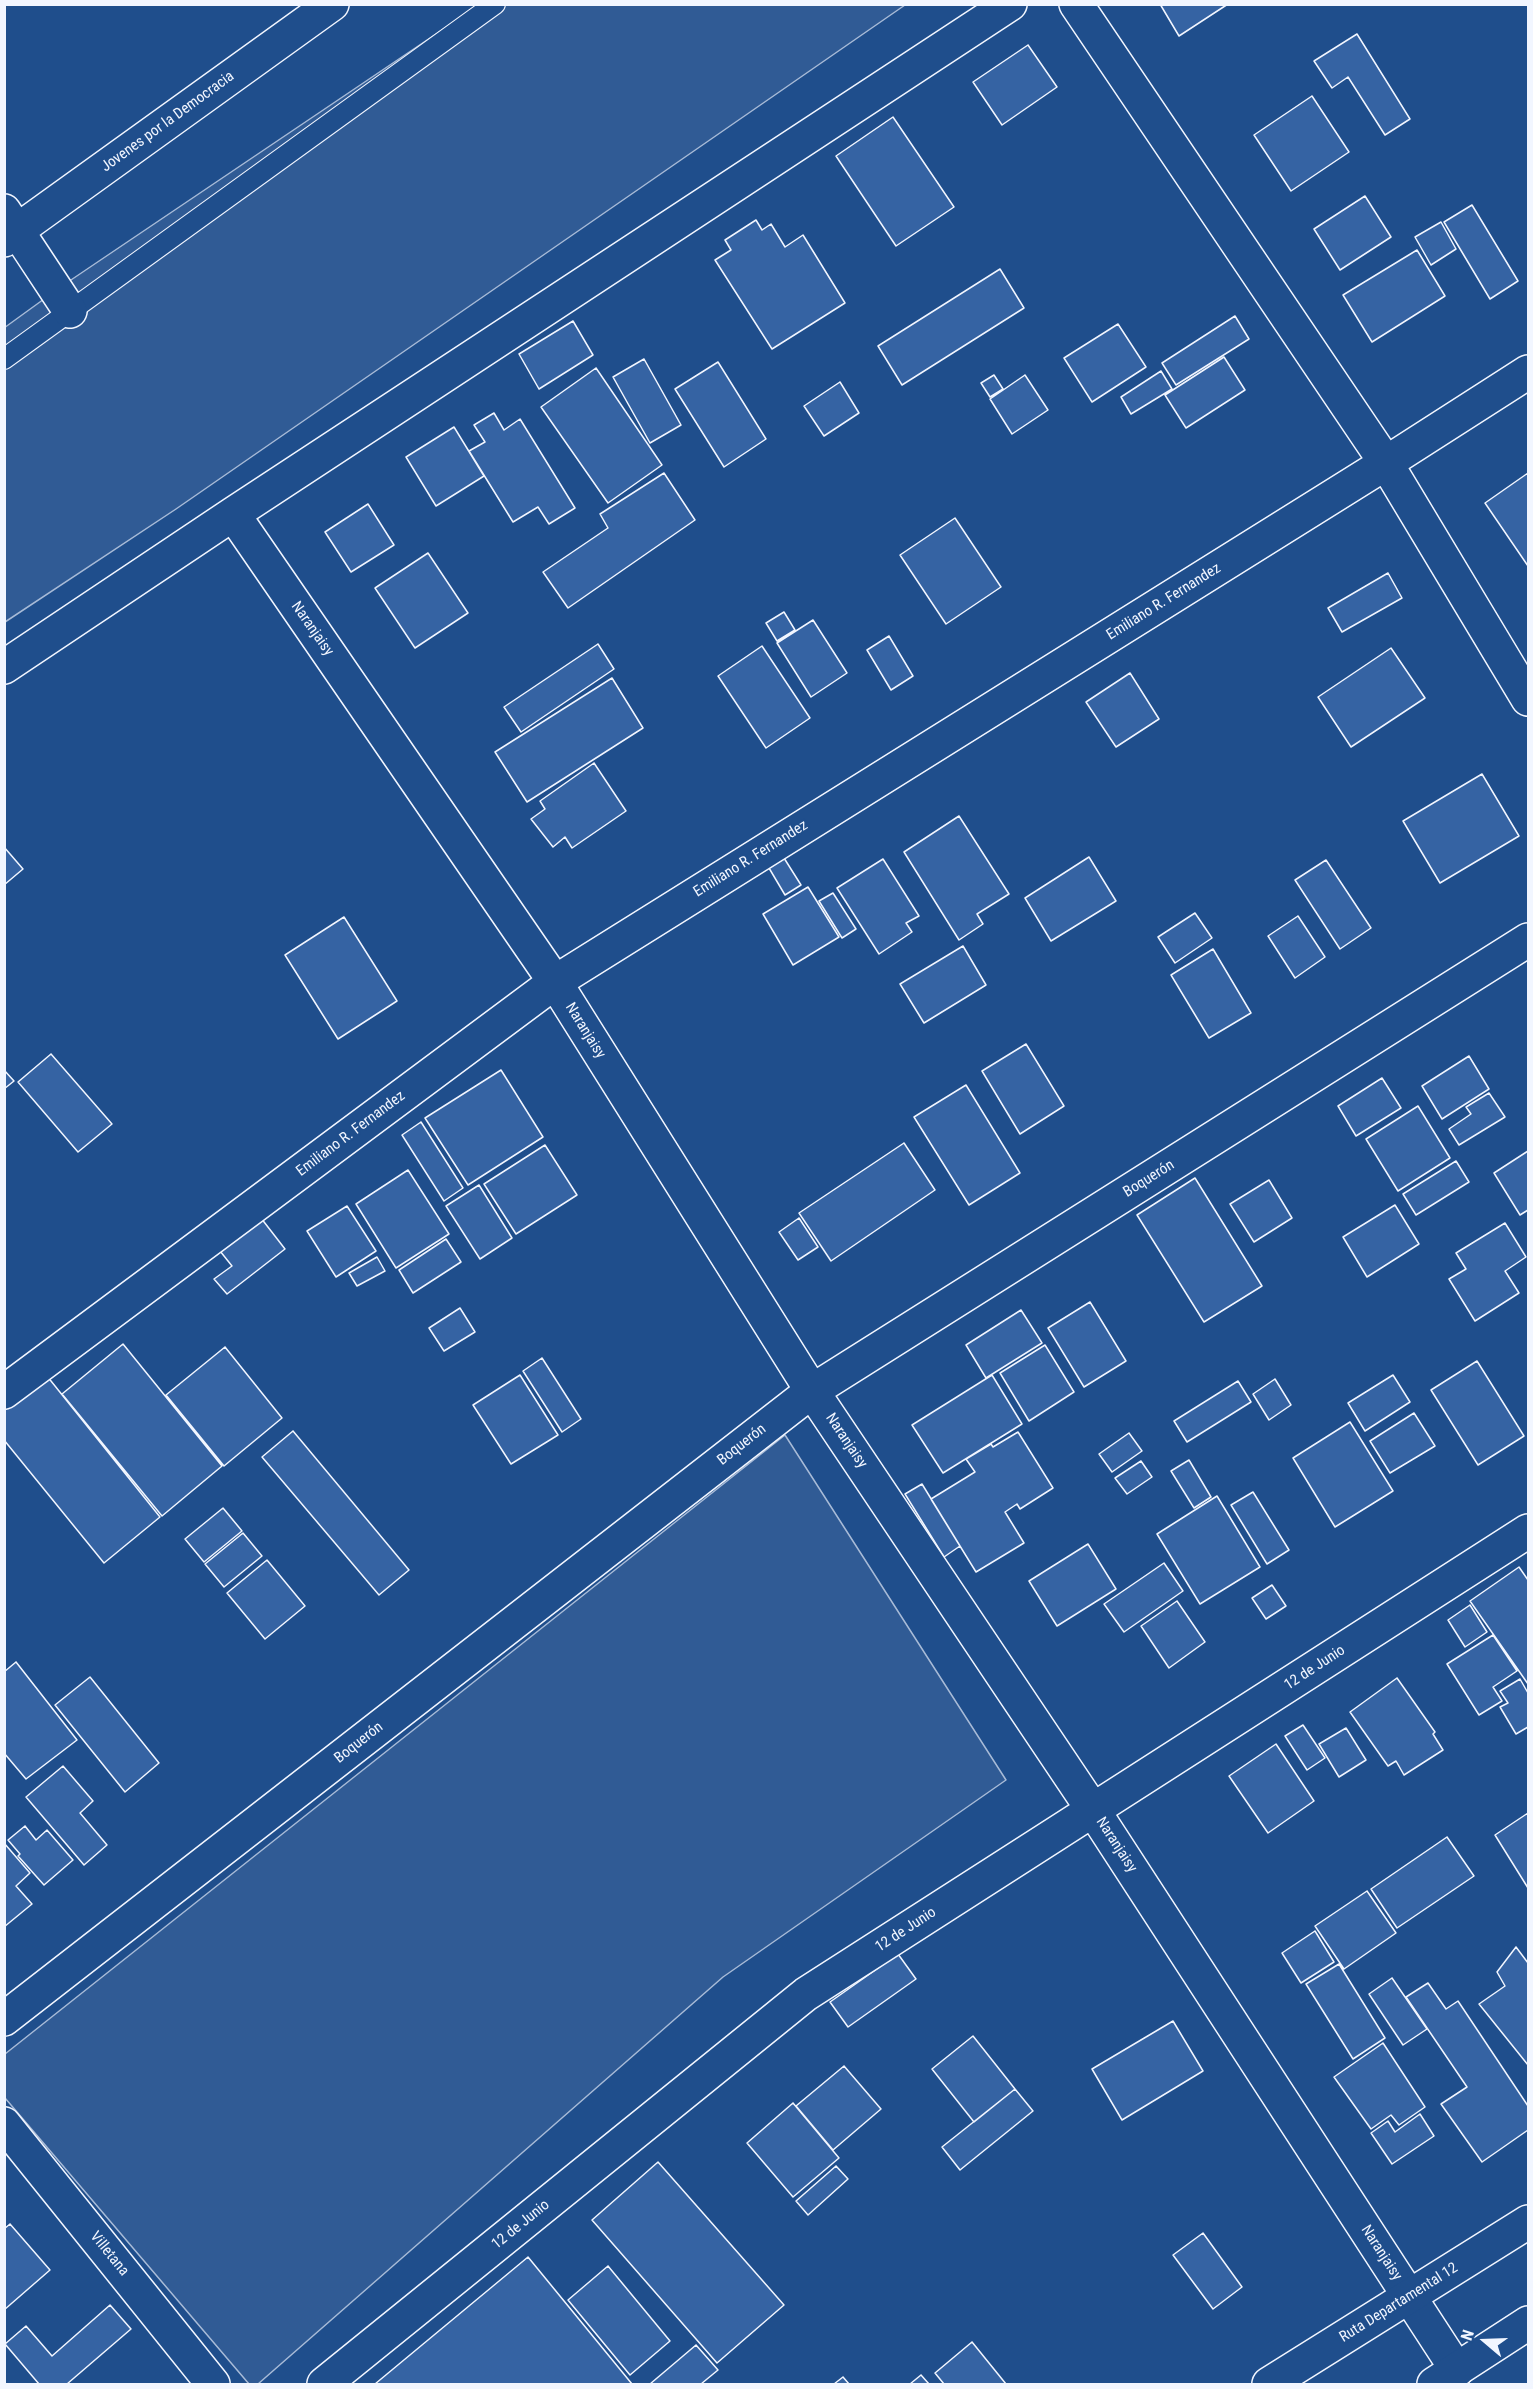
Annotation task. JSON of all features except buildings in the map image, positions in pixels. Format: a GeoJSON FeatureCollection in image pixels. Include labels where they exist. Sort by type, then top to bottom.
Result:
{"type":"FeatureCollection","features":[{"type":"Feature","properties":{"kind":"street","name":"Jovenes por la Democracia"},"geometry":{"type":"LineString","coordinates":[[9,227],[332,4]]}},
{"type":"Feature","properties":{"kind":"street"},"geometry":{"type":"LineString","coordinates":[[4,667],[233,514],[1011,4]]}},
{"type":"Feature","properties":{"kind":"street"},"geometry":{"type":"LineString","coordinates":[[1076,4],[1386,463],[1528,699]]}},
{"type":"Feature","properties":{"kind":"street"},"geometry":{"type":"LineString","coordinates":[[9,227],[70,311]]}},
{"type":"Feature","properties":{"kind":"street","name":"Emiliano R. Fernandez"},"geometry":{"type":"LineString","coordinates":[[4,1392],[555,982],[1528,372]]}},
{"type":"Feature","properties":{"kind":"street","name":"Naranjaisy"},"geometry":{"type":"LineString","coordinates":[[233,514],[555,982],[812,1391],[1093,1810],[1409,2296],[1445,2377]]}},
{"type":"Feature","properties":{"kind":"street","name":"Boquerón"},"geometry":{"type":"LineString","coordinates":[[4,2019],[812,1391],[1528,940]]}},
{"type":"Feature","properties":{"kind":"street","name":"12 de Junio"},"geometry":{"type":"LineString","coordinates":[[324,2385],[806,1994],[1528,1531]]}},
{"type":"Feature","properties":{"kind":"street","name":"Villetana"},"geometry":{"type":"LineString","coordinates":[[4,2124],[213,2385]]}},
{"type":"Feature","properties":{"kind":"street","name":"Ruta Departamental 12"},"geometry":{"type":"LineString","coordinates":[[1269,2385],[1528,2222]]}},
{"type":"Feature","properties":{"kind":"street"},"geometry":{"type":"LineString","coordinates":[[1445,2377],[1528,2323]]}},
{"type":"Feature","properties":{"kind":"lane"},"geometry":{"type":"LineString","coordinates":[[4,359],[495,4]]}},
{"type":"Feature","properties":{"kind":"shaded area"},"geometry":{"type":"Polygon","coordinates":[[[479,5],[905,5],[176,509],[5,622],[4,328],[62,286],[479,5]]]}},
{"type":"Feature","properties":{"kind":"shaded area"},"geometry":{"type":"Polygon","coordinates":[[[785,1435],[1006,1780],[723,1977],[258,2384],[249,2384],[5,2098],[5,2054],[785,1435]]]}}]}
